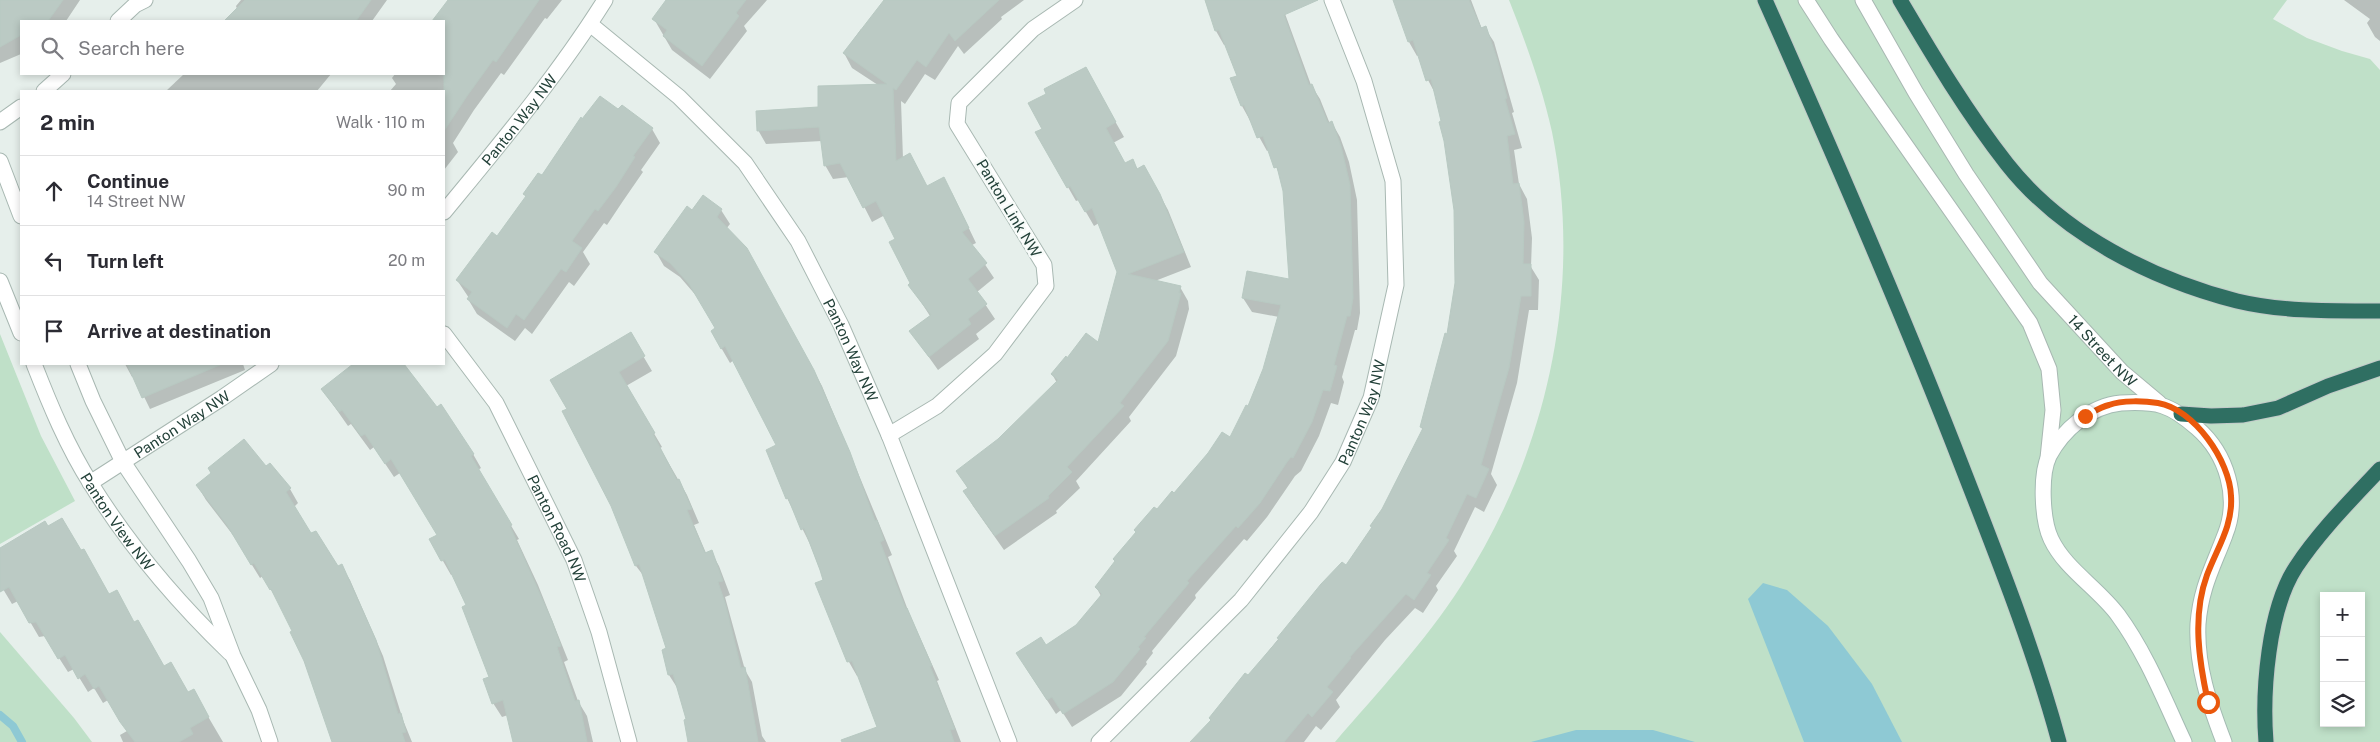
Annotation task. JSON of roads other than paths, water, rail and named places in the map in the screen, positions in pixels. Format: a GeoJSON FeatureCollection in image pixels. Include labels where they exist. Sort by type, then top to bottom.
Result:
{"type":"FeatureCollection","features":[{"type":"Feature","properties":{"kind":"highway"},"geometry":{"type":"LineString","coordinates":[[1765,0],[1862,218],[1933,392],[1996,553],[2037,669],[2058,742]]}},
{"type":"Feature","properties":{"kind":"highway"},"geometry":{"type":"LineString","coordinates":[[1900,0],[1925,42],[2008,165],[2041,200],[2084,234],[2141,266],[2194,288],[2238,301],[2280,308],[2380,311]]}},
{"type":"Feature","properties":{"kind":"highway"},"geometry":{"type":"LineString","coordinates":[[2181,414],[2211,416],[2243,415],[2278,408],[2328,386],[2380,368]]}},
{"type":"Feature","properties":{"kind":"highway"},"geometry":{"type":"LineString","coordinates":[[2266,742],[2264,720],[2267,667],[2279,608],[2295,568],[2339,513],[2380,469]]}},
{"type":"Feature","properties":{"kind":"street","name":"Panton Way NW"},"geometry":{"type":"LineString","coordinates":[[445,211],[500,144],[590,24],[605,0]]}},
{"type":"Feature","properties":{"kind":"street","name":"Panton Link NW"},"geometry":{"type":"LineString","coordinates":[[889,435],[937,406],[995,354],[1046,286],[1044,265],[957,124],[959,104],[1033,29],[1075,0]]}},
{"type":"Feature","properties":{"kind":"street","name":"Panton Way NW"},"geometry":{"type":"LineString","coordinates":[[1099,742],[1241,600],[1311,512],[1343,462],[1371,398],[1396,285],[1393,181],[1364,81],[1332,0]]}},
{"type":"Feature","properties":{"kind":"street"},"geometry":{"type":"LineString","coordinates":[[1806,0],[1831,39],[2030,323],[2049,369],[2053,410],[2043,503],[2045,522],[2052,540],[2063,558],[2102,595],[2133,638],[2184,742]]}},
{"type":"Feature","properties":{"kind":"street","name":"14 Street NW"},"geometry":{"type":"LineString","coordinates":[[1863,0],[1961,166],[2040,284],[2122,372],[2159,403],[2181,414],[2206,436],[2220,455],[2228,476],[2232,496],[2230,519],[2226,535],[2206,577],[2198,623],[2201,671],[2208,702],[2224,742]]}},
{"type":"Feature","properties":{"kind":"street"},"geometry":{"type":"LineString","coordinates":[[119,20],[139,2]]}},
{"type":"Feature","properties":{"kind":"street","name":"Panton Way NW"},"geometry":{"type":"LineString","coordinates":[[590,24],[679,97],[745,163],[798,241],[841,325],[889,435],[1009,742]]}},
{"type":"Feature","properties":{"kind":"street"},"geometry":{"type":"LineString","coordinates":[[45,90],[62,75]]}},
{"type":"Feature","properties":{"kind":"street"},"geometry":{"type":"LineString","coordinates":[[0,122],[20,108]]}},
{"type":"Feature","properties":{"kind":"street"},"geometry":{"type":"LineString","coordinates":[[0,161],[20,213]]}},
{"type":"Feature","properties":{"kind":"street"},"geometry":{"type":"LineString","coordinates":[[0,281],[20,331]]}},
{"type":"Feature","properties":{"kind":"street","name":"Panton Road NW"},"geometry":{"type":"LineString","coordinates":[[445,335],[496,403],[574,560],[599,632],[629,742]]}},
{"type":"Feature","properties":{"kind":"street","name":"Panton View NW"},"geometry":{"type":"LineString","coordinates":[[34,365],[55,416],[90,483],[146,563],[187,612],[233,656]]}},
{"type":"Feature","properties":{"kind":"street","name":"Panton View NW"},"geometry":{"type":"LineString","coordinates":[[78,365],[93,401],[123,462],[189,560],[211,598],[233,656],[260,710],[270,742]]}},
{"type":"Feature","properties":{"kind":"street","name":"Panton Way NW"},"geometry":{"type":"LineString","coordinates":[[90,483],[270,365]]}},
{"type":"Feature","properties":{"kind":"street"},"geometry":{"type":"LineString","coordinates":[[2048,458],[2066,431],[2085,416],[2110,404],[2159,403]]}},
{"type":"Feature","properties":{"kind":"water"},"geometry":{"type":"Polygon","coordinates":[[[1763,583],[1787,590],[1828,626],[1872,684],[1902,742],[1804,742],[1748,599],[1763,583]]]}},
{"type":"Feature","properties":{"kind":"water"},"geometry":{"type":"Polygon","coordinates":[[[1576,730],[1653,730],[1695,742],[1531,742],[1576,730]]]}},
{"type":"Feature","properties":{"kind":"waterway"},"geometry":{"type":"LineString","coordinates":[[0,715],[13,726],[22,742]]}}]}
